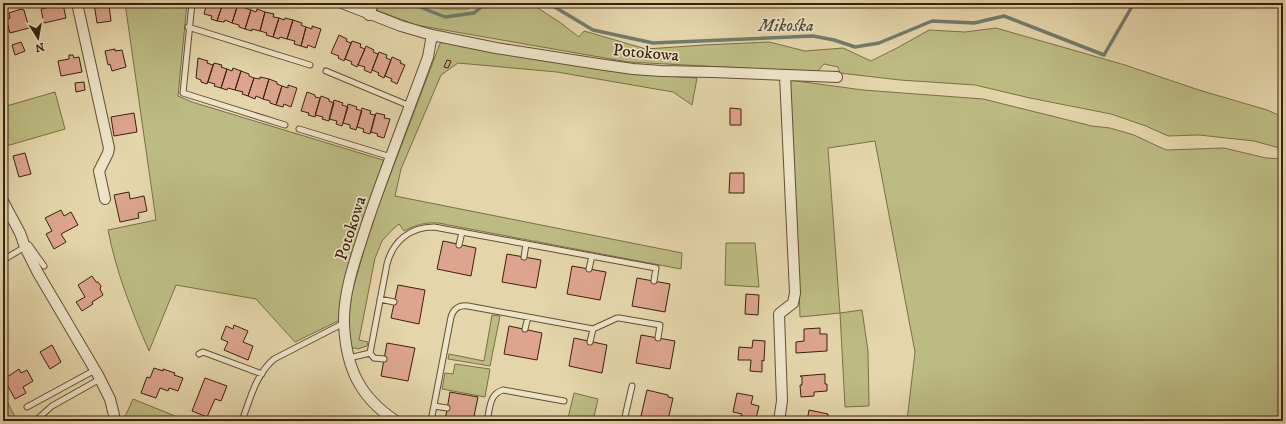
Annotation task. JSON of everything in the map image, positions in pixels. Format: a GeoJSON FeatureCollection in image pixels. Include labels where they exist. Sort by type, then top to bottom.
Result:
{"type":"FeatureCollection","features":[{"type":"Feature","properties":{"kind":"street"},"geometry":{"type":"LineString","coordinates":[[77,3],[108,148],[108,154],[100,171],[105,198]]}},
{"type":"Feature","properties":{"kind":"street","name":"Potokowa"},"geometry":{"type":"LineString","coordinates":[[342,3],[401,26],[432,35],[496,48],[634,69],[837,77]]}},
{"type":"Feature","properties":{"kind":"street"},"geometry":{"type":"LineString","coordinates":[[369,14],[373,3]]}},
{"type":"Feature","properties":{"kind":"street","name":"Potokowa"},"geometry":{"type":"LineString","coordinates":[[396,421],[379,409],[365,394],[354,375],[349,358],[344,323],[345,309],[349,282],[391,157],[428,57],[432,35]]}},
{"type":"Feature","properties":{"kind":"street"},"geometry":{"type":"LineString","coordinates":[[779,421],[782,401],[778,314],[793,303],[795,293],[785,75]]}},
{"type":"Feature","properties":{"kind":"street"},"geometry":{"type":"LineString","coordinates":[[3,201],[20,233],[25,247],[60,313],[97,374],[110,399],[114,421]]}},
{"type":"Feature","properties":{"kind":"lane"},"geometry":{"type":"LineString","coordinates":[[192,3],[188,27],[183,93],[285,124]]}},
{"type":"Feature","properties":{"kind":"lane"},"geometry":{"type":"LineString","coordinates":[[188,27],[310,65]]}},
{"type":"Feature","properties":{"kind":"lane"},"geometry":{"type":"LineString","coordinates":[[326,71],[410,106]]}},
{"type":"Feature","properties":{"kind":"lane"},"geometry":{"type":"LineString","coordinates":[[299,129],[391,157]]}},
{"type":"Feature","properties":{"kind":"lane"},"geometry":{"type":"LineString","coordinates":[[384,360],[374,358],[370,353],[387,262],[391,250],[398,241],[413,231],[426,227],[434,227],[656,268],[654,281]]}},
{"type":"Feature","properties":{"kind":"lane"},"geometry":{"type":"LineString","coordinates":[[459,245],[462,232]]}},
{"type":"Feature","properties":{"kind":"lane"},"geometry":{"type":"LineString","coordinates":[[20,233],[44,266]]}},
{"type":"Feature","properties":{"kind":"lane"},"geometry":{"type":"LineString","coordinates":[[524,257],[526,244]]}},
{"type":"Feature","properties":{"kind":"lane"},"geometry":{"type":"LineString","coordinates":[[3,260],[25,247]]}},
{"type":"Feature","properties":{"kind":"lane"},"geometry":{"type":"LineString","coordinates":[[589,269],[592,256]]}},
{"type":"Feature","properties":{"kind":"lane"},"geometry":{"type":"LineString","coordinates":[[380,299],[394,302]]}},
{"type":"Feature","properties":{"kind":"lane"},"geometry":{"type":"LineString","coordinates":[[431,421],[451,317],[454,309],[459,307],[468,306],[593,329],[620,318],[660,326],[658,338]]}},
{"type":"Feature","properties":{"kind":"lane"},"geometry":{"type":"LineString","coordinates":[[526,329],[528,317]]}},
{"type":"Feature","properties":{"kind":"lane"},"geometry":{"type":"LineString","coordinates":[[242,421],[256,383],[267,364],[344,323]]}},
{"type":"Feature","properties":{"kind":"lane"},"geometry":{"type":"LineString","coordinates":[[590,342],[593,329]]}},
{"type":"Feature","properties":{"kind":"lane"},"geometry":{"type":"LineString","coordinates":[[199,354],[203,352],[262,374]]}},
{"type":"Feature","properties":{"kind":"lane"},"geometry":{"type":"LineString","coordinates":[[349,358],[370,353]]}},
{"type":"Feature","properties":{"kind":"lane"},"geometry":{"type":"LineString","coordinates":[[27,407],[97,374]]}},
{"type":"Feature","properties":{"kind":"lane"},"geometry":{"type":"LineString","coordinates":[[35,421],[52,406],[97,374]]}},
{"type":"Feature","properties":{"kind":"lane"},"geometry":{"type":"LineString","coordinates":[[624,421],[632,386]]}},
{"type":"Feature","properties":{"kind":"lane"},"geometry":{"type":"LineString","coordinates":[[487,421],[491,400],[494,395],[503,390],[564,401]]}},
{"type":"Feature","properties":{"kind":"lane"},"geometry":{"type":"LineString","coordinates":[[434,406],[447,408]]}},
{"type":"Feature","properties":{"kind":"shaded area"},"geometry":{"type":"Polygon","coordinates":[[[125,3],[187,3],[178,96],[192,102],[383,160],[384,164],[340,320],[295,342],[256,299],[176,285],[149,351],[125,292],[115,261],[108,230],[156,220],[125,3]]]}},
{"type":"Feature","properties":{"kind":"shaded area"},"geometry":{"type":"Polygon","coordinates":[[[379,3],[429,3],[443,9],[468,9],[473,3],[530,3],[579,37],[584,31],[646,49],[769,42],[805,51],[843,48],[871,61],[929,30],[965,32],[996,28],[1125,65],[1199,90],[1267,110],[1283,117],[1283,149],[1254,141],[1199,135],[1168,136],[1146,126],[1111,114],[1030,98],[975,85],[900,80],[840,73],[838,67],[824,64],[817,72],[628,62],[416,25],[376,10],[379,3]]]}},
{"type":"Feature","properties":{"kind":"shaded area"},"geometry":{"type":"Polygon","coordinates":[[[441,41],[633,73],[697,78],[692,105],[673,92],[557,72],[458,63],[441,75],[401,169],[395,196],[682,253],[681,269],[438,223],[421,224],[404,231],[399,224],[382,241],[375,258],[359,340],[368,342],[367,346],[358,349],[350,347],[349,318],[352,292],[365,247],[378,207],[441,41]]]}},
{"type":"Feature","properties":{"kind":"shaded area"},"geometry":{"type":"Polygon","coordinates":[[[789,80],[863,90],[983,99],[1092,126],[1110,128],[1134,135],[1166,150],[1224,148],[1266,158],[1283,159],[1283,421],[907,421],[915,352],[875,141],[828,148],[840,313],[800,317],[797,223],[789,80]]]}},
{"type":"Feature","properties":{"kind":"shaded area"},"geometry":{"type":"Polygon","coordinates":[[[55,92],[65,129],[3,147],[3,107],[55,92]]]}},
{"type":"Feature","properties":{"kind":"shaded area"},"geometry":{"type":"Polygon","coordinates":[[[726,243],[755,243],[759,287],[725,285],[726,243]]]}},
{"type":"Feature","properties":{"kind":"shaded area"},"geometry":{"type":"Polygon","coordinates":[[[862,310],[868,351],[869,406],[845,407],[840,313],[862,310]]]}},
{"type":"Feature","properties":{"kind":"shaded area"},"geometry":{"type":"Polygon","coordinates":[[[492,315],[500,316],[490,366],[448,359],[449,354],[484,361],[492,315]]]}},
{"type":"Feature","properties":{"kind":"shaded area"},"geometry":{"type":"Polygon","coordinates":[[[455,364],[490,369],[485,397],[442,389],[445,373],[453,374],[455,364]]]}},
{"type":"Feature","properties":{"kind":"shaded area"},"geometry":{"type":"Polygon","coordinates":[[[3,393],[17,421],[3,421],[3,393]]]}},
{"type":"Feature","properties":{"kind":"shaded area"},"geometry":{"type":"Polygon","coordinates":[[[574,393],[598,399],[593,421],[582,421],[568,418],[574,393]]]}},
{"type":"Feature","properties":{"kind":"shaded area"},"geometry":{"type":"Polygon","coordinates":[[[133,399],[180,418],[186,421],[123,421],[133,399]]]}},
{"type":"Feature","properties":{"kind":"building"},"geometry":{"type":"Polygon","coordinates":[[[94,3],[106,3],[106,6],[109,5],[111,21],[97,23],[94,3]]]}},
{"type":"Feature","properties":{"kind":"building"},"geometry":{"type":"Polygon","coordinates":[[[207,3],[223,3],[217,21],[211,19],[212,16],[204,14],[207,3]]]}},
{"type":"Feature","properties":{"kind":"building"},"geometry":{"type":"Polygon","coordinates":[[[223,3],[238,4],[232,23],[225,20],[224,22],[217,21],[223,3]]]}},
{"type":"Feature","properties":{"kind":"building"},"geometry":{"type":"Polygon","coordinates":[[[63,4],[66,18],[44,23],[41,9],[63,4]]]}},
{"type":"Feature","properties":{"kind":"building"},"geometry":{"type":"Polygon","coordinates":[[[238,4],[246,6],[245,8],[251,10],[245,29],[232,23],[238,4]]]}},
{"type":"Feature","properties":{"kind":"building"},"geometry":{"type":"Polygon","coordinates":[[[21,9],[24,10],[29,28],[10,33],[6,19],[10,18],[9,13],[21,9]]]}},
{"type":"Feature","properties":{"kind":"building"},"geometry":{"type":"Polygon","coordinates":[[[257,9],[265,12],[260,31],[245,29],[251,10],[256,12],[257,9]]]}},
{"type":"Feature","properties":{"kind":"building"},"geometry":{"type":"Polygon","coordinates":[[[265,12],[274,14],[273,17],[279,18],[273,37],[260,31],[265,12]]]}},
{"type":"Feature","properties":{"kind":"building"},"geometry":{"type":"Polygon","coordinates":[[[279,18],[284,20],[285,18],[293,20],[287,39],[273,37],[279,18]]]}},
{"type":"Feature","properties":{"kind":"building"},"geometry":{"type":"Polygon","coordinates":[[[293,20],[302,23],[301,25],[306,27],[301,46],[294,44],[295,41],[287,39],[293,20]]]}},
{"type":"Feature","properties":{"kind":"building"},"geometry":{"type":"Polygon","coordinates":[[[312,26],[321,29],[315,48],[308,45],[307,48],[301,46],[306,27],[312,29],[312,26]]]}},
{"type":"Feature","properties":{"kind":"building"},"geometry":{"type":"Polygon","coordinates":[[[339,35],[351,43],[344,61],[338,58],[339,56],[331,53],[339,35]]]}},
{"type":"Feature","properties":{"kind":"building"},"geometry":{"type":"Polygon","coordinates":[[[352,41],[361,44],[360,47],[365,49],[357,67],[351,64],[352,62],[345,59],[352,41]]]}},
{"type":"Feature","properties":{"kind":"building"},"geometry":{"type":"Polygon","coordinates":[[[21,42],[25,51],[15,55],[12,45],[21,42]]]}},
{"type":"Feature","properties":{"kind":"building"},"geometry":{"type":"Polygon","coordinates":[[[366,46],[378,54],[371,73],[364,70],[365,67],[358,65],[366,46]]]}},
{"type":"Feature","properties":{"kind":"building"},"geometry":{"type":"Polygon","coordinates":[[[115,49],[115,51],[122,50],[126,67],[112,71],[110,64],[108,65],[105,51],[115,49]]]}},
{"type":"Feature","properties":{"kind":"building"},"geometry":{"type":"Polygon","coordinates":[[[379,52],[387,55],[386,58],[391,60],[384,78],[378,75],[379,73],[372,70],[379,52]]]}},
{"type":"Feature","properties":{"kind":"building"},"geometry":{"type":"Polygon","coordinates":[[[69,55],[73,55],[74,58],[79,57],[82,72],[61,76],[58,61],[69,59],[69,55]]]}},
{"type":"Feature","properties":{"kind":"building"},"geometry":{"type":"Polygon","coordinates":[[[392,57],[401,61],[400,63],[405,65],[397,84],[391,81],[392,79],[385,76],[392,57]]]}},
{"type":"Feature","properties":{"kind":"building"},"geometry":{"type":"Polygon","coordinates":[[[198,58],[208,61],[207,63],[213,65],[207,84],[196,78],[198,58]]]}},
{"type":"Feature","properties":{"kind":"building"},"geometry":{"type":"Polygon","coordinates":[[[447,60],[451,61],[448,68],[444,67],[447,60]]]}},
{"type":"Feature","properties":{"kind":"building"},"geometry":{"type":"Polygon","coordinates":[[[214,63],[222,65],[221,67],[227,69],[221,88],[208,82],[214,63]]]}},
{"type":"Feature","properties":{"kind":"building"},"geometry":{"type":"Polygon","coordinates":[[[233,68],[241,71],[235,90],[221,88],[227,69],[232,71],[233,68]]]}},
{"type":"Feature","properties":{"kind":"building"},"geometry":{"type":"Polygon","coordinates":[[[241,71],[254,78],[248,96],[242,94],[243,92],[235,90],[241,71]]]}},
{"type":"Feature","properties":{"kind":"building"},"geometry":{"type":"Polygon","coordinates":[[[260,77],[269,79],[263,99],[256,96],[255,99],[248,96],[254,78],[260,79],[260,77]]]}},
{"type":"Feature","properties":{"kind":"building"},"geometry":{"type":"Polygon","coordinates":[[[269,79],[282,86],[276,105],[263,99],[269,79]]]}},
{"type":"Feature","properties":{"kind":"building"},"geometry":{"type":"Polygon","coordinates":[[[84,82],[85,90],[76,92],[75,83],[84,82]]]}},
{"type":"Feature","properties":{"kind":"building"},"geometry":{"type":"Polygon","coordinates":[[[288,85],[297,88],[291,107],[284,104],[283,107],[276,105],[282,86],[288,88],[288,85]]]}},
{"type":"Feature","properties":{"kind":"building"},"geometry":{"type":"Polygon","coordinates":[[[307,92],[320,98],[315,117],[308,115],[309,113],[301,111],[307,92]]]}},
{"type":"Feature","properties":{"kind":"building"},"geometry":{"type":"Polygon","coordinates":[[[321,96],[334,103],[329,121],[322,119],[323,117],[315,115],[321,96]]]}},
{"type":"Feature","properties":{"kind":"building"},"geometry":{"type":"Polygon","coordinates":[[[334,100],[343,103],[342,105],[348,107],[342,126],[336,124],[337,121],[329,119],[334,100]]]}},
{"type":"Feature","properties":{"kind":"building"},"geometry":{"type":"Polygon","coordinates":[[[348,104],[357,107],[356,109],[362,111],[356,130],[350,128],[350,125],[343,123],[348,104]]]}},
{"type":"Feature","properties":{"kind":"building"},"geometry":{"type":"Polygon","coordinates":[[[362,108],[371,111],[370,114],[375,115],[370,134],[363,132],[364,129],[357,127],[362,108]]]}},
{"type":"Feature","properties":{"kind":"building"},"geometry":{"type":"Polygon","coordinates":[[[730,108],[741,109],[741,125],[730,125],[730,108]]]}},
{"type":"Feature","properties":{"kind":"building"},"geometry":{"type":"Polygon","coordinates":[[[134,113],[137,132],[114,136],[111,117],[134,113]]]}},
{"type":"Feature","properties":{"kind":"building"},"geometry":{"type":"Polygon","coordinates":[[[376,113],[385,115],[384,118],[390,119],[384,138],[371,132],[376,113]]]}},
{"type":"Feature","properties":{"kind":"building"},"geometry":{"type":"Polygon","coordinates":[[[25,153],[31,174],[19,177],[13,156],[25,153]]]}},
{"type":"Feature","properties":{"kind":"building"},"geometry":{"type":"Polygon","coordinates":[[[730,173],[744,173],[744,193],[729,193],[730,173]]]}},
{"type":"Feature","properties":{"kind":"building"},"geometry":{"type":"Polygon","coordinates":[[[129,192],[130,199],[144,196],[147,211],[138,213],[139,218],[120,222],[114,195],[129,192]]]}},
{"type":"Feature","properties":{"kind":"building"},"geometry":{"type":"Polygon","coordinates":[[[61,210],[64,216],[71,212],[78,225],[61,234],[66,242],[54,249],[46,234],[52,231],[45,218],[61,210]]]}},
{"type":"Feature","properties":{"kind":"building"},"geometry":{"type":"Polygon","coordinates":[[[443,241],[476,248],[471,276],[437,269],[443,241]]]}},
{"type":"Feature","properties":{"kind":"building"},"geometry":{"type":"Polygon","coordinates":[[[507,254],[541,260],[536,288],[502,282],[507,254]]]}},
{"type":"Feature","properties":{"kind":"building"},"geometry":{"type":"Polygon","coordinates":[[[572,266],[606,272],[600,300],[567,294],[572,266]]]}},
{"type":"Feature","properties":{"kind":"building"},"geometry":{"type":"Polygon","coordinates":[[[92,276],[101,286],[100,289],[103,295],[82,311],[76,302],[85,297],[78,285],[92,276]]]}},
{"type":"Feature","properties":{"kind":"building"},"geometry":{"type":"Polygon","coordinates":[[[637,278],[670,284],[665,312],[632,306],[637,278]]]}},
{"type":"Feature","properties":{"kind":"building"},"geometry":{"type":"Polygon","coordinates":[[[398,285],[425,290],[419,324],[391,318],[398,285]]]}},
{"type":"Feature","properties":{"kind":"building"},"geometry":{"type":"Polygon","coordinates":[[[746,294],[759,295],[758,315],[745,314],[746,294]]]}},
{"type":"Feature","properties":{"kind":"building"},"geometry":{"type":"Polygon","coordinates":[[[234,325],[248,331],[243,342],[253,346],[248,360],[224,350],[228,342],[221,339],[226,326],[233,329],[234,325]]]}},
{"type":"Feature","properties":{"kind":"building"},"geometry":{"type":"Polygon","coordinates":[[[509,326],[542,333],[537,360],[504,354],[509,326]]]}},
{"type":"Feature","properties":{"kind":"building"},"geometry":{"type":"Polygon","coordinates":[[[820,328],[820,334],[827,334],[827,351],[796,353],[796,342],[804,341],[804,329],[820,328]]]}},
{"type":"Feature","properties":{"kind":"building"},"geometry":{"type":"Polygon","coordinates":[[[641,335],[675,341],[670,369],[636,363],[641,335]]]}},
{"type":"Feature","properties":{"kind":"building"},"geometry":{"type":"Polygon","coordinates":[[[574,338],[607,345],[602,373],[569,366],[574,338]]]}},
{"type":"Feature","properties":{"kind":"building"},"geometry":{"type":"Polygon","coordinates":[[[753,340],[765,341],[762,372],[750,371],[751,360],[738,360],[739,347],[752,348],[753,340]]]}},
{"type":"Feature","properties":{"kind":"building"},"geometry":{"type":"Polygon","coordinates":[[[387,343],[415,348],[408,381],[381,376],[387,343]]]}},
{"type":"Feature","properties":{"kind":"building"},"geometry":{"type":"Polygon","coordinates":[[[52,345],[61,362],[50,369],[40,352],[52,345]]]}},
{"type":"Feature","properties":{"kind":"building"},"geometry":{"type":"Polygon","coordinates":[[[154,368],[175,373],[174,375],[183,378],[178,391],[169,388],[168,391],[160,388],[156,398],[141,393],[147,377],[150,378],[154,368]]]}},
{"type":"Feature","properties":{"kind":"building"},"geometry":{"type":"Polygon","coordinates":[[[19,369],[21,373],[27,370],[33,381],[23,387],[26,393],[15,399],[4,379],[19,369]]]}},
{"type":"Feature","properties":{"kind":"building"},"geometry":{"type":"Polygon","coordinates":[[[825,374],[827,391],[814,392],[814,396],[801,397],[800,385],[802,385],[802,377],[800,376],[825,374]]]}},
{"type":"Feature","properties":{"kind":"building"},"geometry":{"type":"Polygon","coordinates":[[[205,378],[227,386],[221,401],[215,399],[207,417],[192,411],[205,378]]]}},
{"type":"Feature","properties":{"kind":"building"},"geometry":{"type":"Polygon","coordinates":[[[647,390],[668,395],[668,397],[673,398],[668,420],[663,419],[663,421],[661,421],[641,416],[647,390]]]}},
{"type":"Feature","properties":{"kind":"building"},"geometry":{"type":"Polygon","coordinates":[[[450,392],[478,397],[473,421],[445,421],[450,392]]]}},
{"type":"Feature","properties":{"kind":"building"},"geometry":{"type":"Polygon","coordinates":[[[737,393],[753,396],[751,404],[759,406],[756,419],[741,416],[742,414],[733,412],[737,393]]]}},
{"type":"Feature","properties":{"kind":"building"},"geometry":{"type":"Polygon","coordinates":[[[809,410],[828,414],[827,421],[807,421],[809,410]]]}},
{"type":"Feature","properties":{"kind":"waterway","name":"Mikośka"},"geometry":{"type":"LineString","coordinates":[[410,3],[445,17],[474,13],[486,3]]}},
{"type":"Feature","properties":{"kind":"waterway","name":"Mikośka"},"geometry":{"type":"LineString","coordinates":[[548,3],[593,30],[653,43],[813,36],[834,40],[855,47],[879,43],[932,21],[974,23],[1004,16],[1104,55],[1134,3]]}}]}
